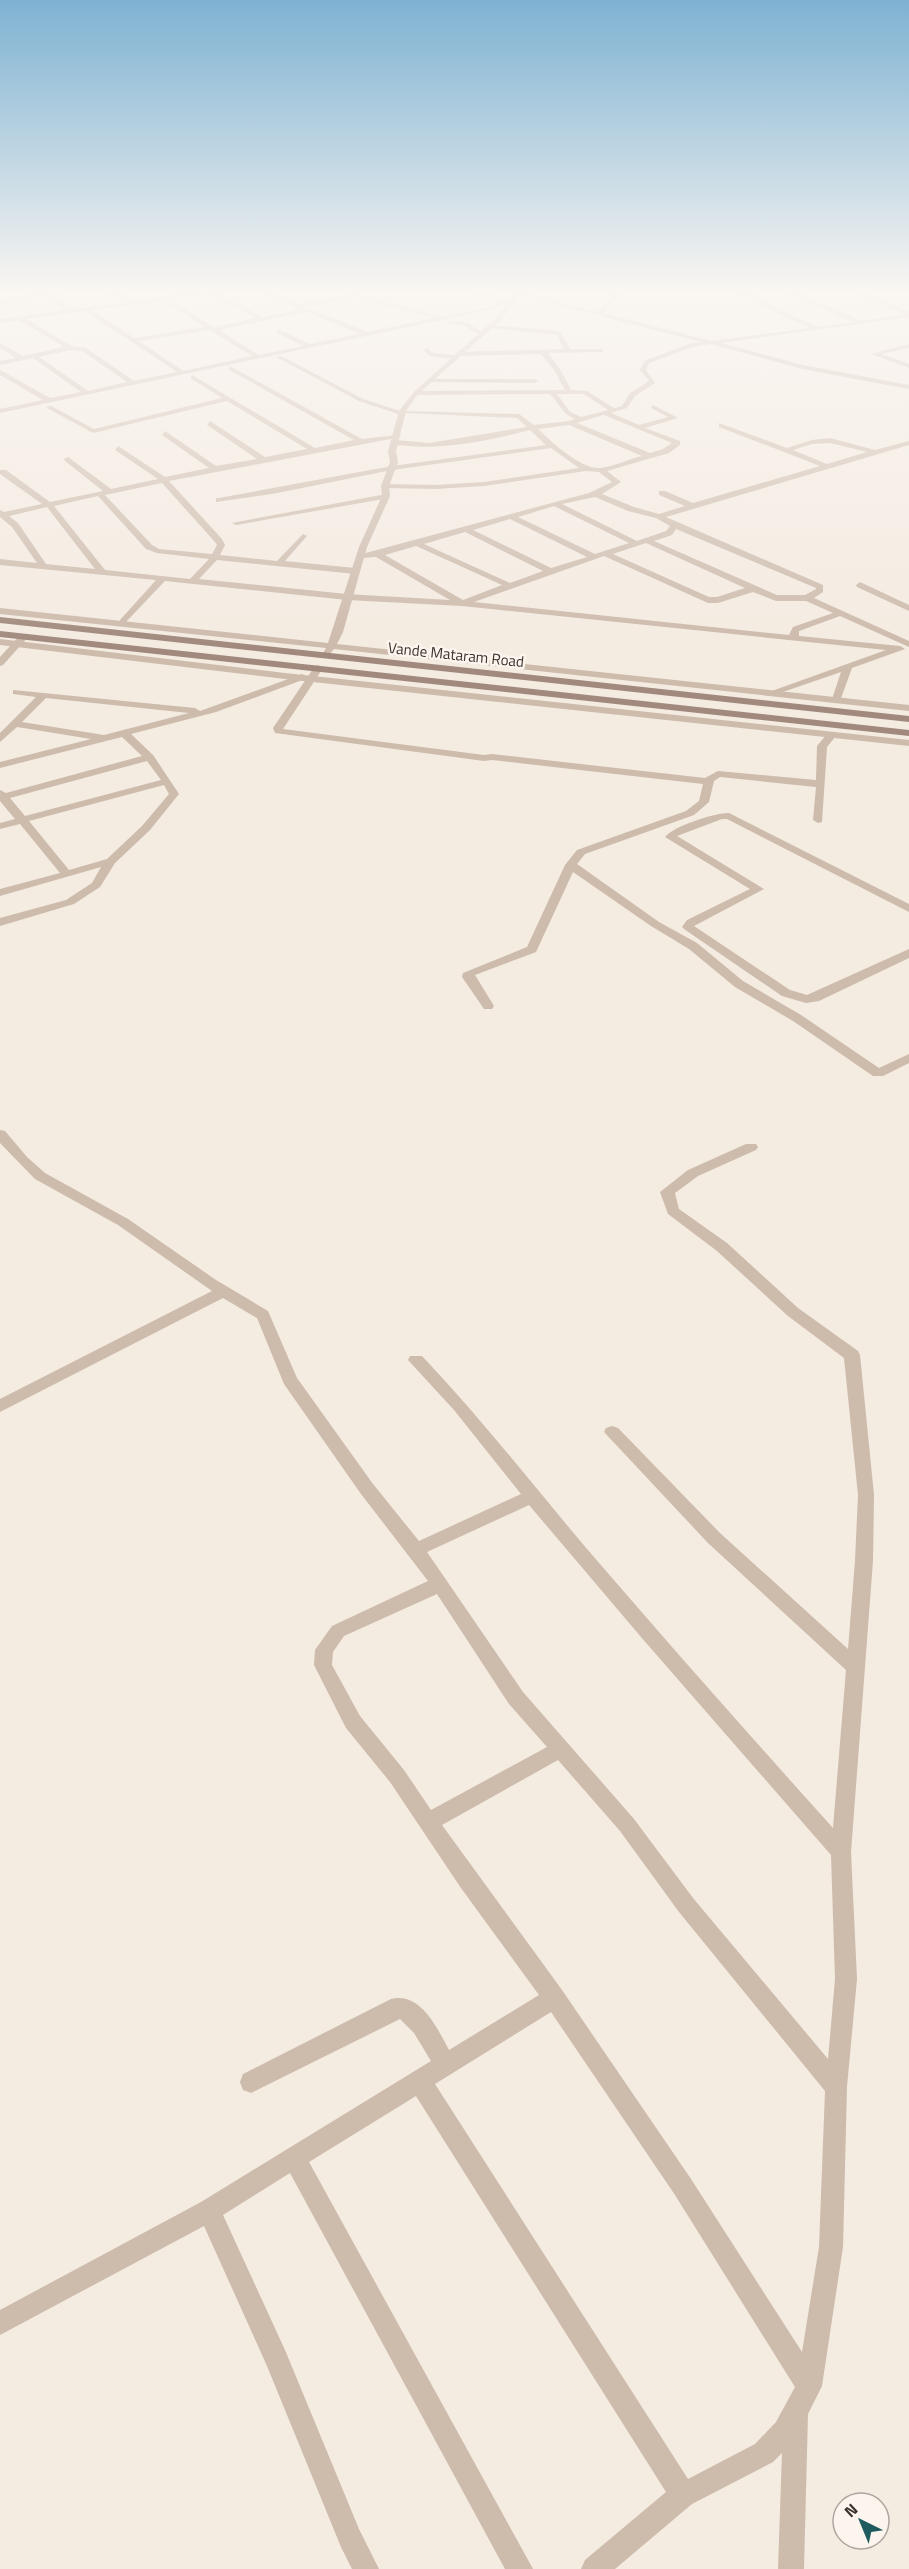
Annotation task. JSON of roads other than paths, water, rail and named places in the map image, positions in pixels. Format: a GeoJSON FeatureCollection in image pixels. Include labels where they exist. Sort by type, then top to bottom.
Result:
{"type":"FeatureCollection","features":[{"type":"Feature","properties":{"kind":"main road","name":"Vande Mataram Road"},"geometry":{"type":"LineString","coordinates":[[0,620],[909,719]]}},
{"type":"Feature","properties":{"kind":"main road","name":"Vande Mataram Road"},"geometry":{"type":"LineString","coordinates":[[1,637],[311,674],[909,733]]}},
{"type":"Feature","properties":{"kind":"street"},"geometry":{"type":"LineString","coordinates":[[0,411],[19,408]]}},
{"type":"Feature","properties":{"kind":"street"},"geometry":{"type":"LineString","coordinates":[[0,417],[34,408]]}},
{"type":"Feature","properties":{"kind":"street"},"geometry":{"type":"LineString","coordinates":[[55,408],[93,431],[190,408]]}},
{"type":"Feature","properties":{"kind":"street"},"geometry":{"type":"LineString","coordinates":[[242,408],[315,451]]}},
{"type":"Feature","properties":{"kind":"street"},"geometry":{"type":"LineString","coordinates":[[302,408],[361,441]]}},
{"type":"Feature","properties":{"kind":"street"},"geometry":{"type":"LineString","coordinates":[[386,408],[403,413],[512,414],[519,416],[552,446],[586,469]]}},
{"type":"Feature","properties":{"kind":"street"},"geometry":{"type":"LineString","coordinates":[[326,656],[333,646],[363,547],[386,496],[385,486],[394,462],[392,451],[406,408]]}},
{"type":"Feature","properties":{"kind":"street"},"geometry":{"type":"LineString","coordinates":[[564,408],[579,419]]}},
{"type":"Feature","properties":{"kind":"street"},"geometry":{"type":"LineString","coordinates":[[609,408],[614,411]]}},
{"type":"Feature","properties":{"kind":"street"},"geometry":{"type":"LineString","coordinates":[[1,514],[361,441],[396,440],[429,445],[570,423],[623,408]]}},
{"type":"Feature","properties":{"kind":"street"},"geometry":{"type":"LineString","coordinates":[[639,427],[674,418],[655,408]]}},
{"type":"Feature","properties":{"kind":"street"},"geometry":{"type":"LineString","coordinates":[[385,486],[436,487],[484,484],[586,469],[601,470],[666,451],[677,443],[606,414]]}},
{"type":"Feature","properties":{"kind":"street"},"geometry":{"type":"LineString","coordinates":[[210,423],[264,460]]}},
{"type":"Feature","properties":{"kind":"street"},"geometry":{"type":"LineString","coordinates":[[570,423],[650,456]]}},
{"type":"Feature","properties":{"kind":"street"},"geometry":{"type":"LineString","coordinates":[[722,424],[827,466]]}},
{"type":"Feature","properties":{"kind":"street"},"geometry":{"type":"LineString","coordinates":[[165,433],[215,469]]}},
{"type":"Feature","properties":{"kind":"street"},"geometry":{"type":"LineString","coordinates":[[787,450],[830,438],[874,452]]}},
{"type":"Feature","properties":{"kind":"street"},"geometry":{"type":"LineString","coordinates":[[659,516],[909,443]]}},
{"type":"Feature","properties":{"kind":"street"},"geometry":{"type":"LineString","coordinates":[[219,500],[392,468],[552,446]]}},
{"type":"Feature","properties":{"kind":"street"},"geometry":{"type":"LineString","coordinates":[[118,448],[164,480],[219,541],[221,545],[215,557],[192,582]]}},
{"type":"Feature","properties":{"kind":"street"},"geometry":{"type":"LineString","coordinates":[[68,459],[110,492]]}},
{"type":"Feature","properties":{"kind":"street"},"geometry":{"type":"LineString","coordinates":[[362,555],[378,554],[512,517],[611,487],[617,482],[601,470]]}},
{"type":"Feature","properties":{"kind":"street"},"geometry":{"type":"LineString","coordinates":[[3,472],[49,505],[103,573]]}},
{"type":"Feature","properties":{"kind":"street"},"geometry":{"type":"LineString","coordinates":[[593,493],[631,509],[659,516],[674,525],[820,587],[820,590],[807,598]]}},
{"type":"Feature","properties":{"kind":"street"},"geometry":{"type":"LineString","coordinates":[[662,493],[693,506]]}},
{"type":"Feature","properties":{"kind":"street"},"geometry":{"type":"LineString","coordinates":[[100,494],[149,547],[164,552],[355,571]]}},
{"type":"Feature","properties":{"kind":"street"},"geometry":{"type":"LineString","coordinates":[[236,523],[386,496]]}},
{"type":"Feature","properties":{"kind":"street"},"geometry":{"type":"LineString","coordinates":[[555,504],[635,543]]}},
{"type":"Feature","properties":{"kind":"street"},"geometry":{"type":"LineString","coordinates":[[1,514],[15,525],[44,568]]}},
{"type":"Feature","properties":{"kind":"street"},"geometry":{"type":"LineString","coordinates":[[512,517],[708,600],[718,600],[752,589]]}},
{"type":"Feature","properties":{"kind":"street"},"geometry":{"type":"LineString","coordinates":[[462,603],[508,585],[669,533],[674,525]]}},
{"type":"Feature","properties":{"kind":"street"},"geometry":{"type":"LineString","coordinates":[[465,529],[550,571]]}},
{"type":"Feature","properties":{"kind":"street"},"geometry":{"type":"LineString","coordinates":[[279,563],[303,536]]}},
{"type":"Feature","properties":{"kind":"street"},"geometry":{"type":"LineString","coordinates":[[646,540],[752,589],[777,598],[807,598],[906,646]]}},
{"type":"Feature","properties":{"kind":"street"},"geometry":{"type":"LineString","coordinates":[[416,543],[508,585]]}},
{"type":"Feature","properties":{"kind":"street"},"geometry":{"type":"LineString","coordinates":[[378,554],[462,603]]}},
{"type":"Feature","properties":{"kind":"street"},"geometry":{"type":"LineString","coordinates":[[0,562],[347,597],[462,603],[796,638],[906,646]]}},
{"type":"Feature","properties":{"kind":"street"},"geometry":{"type":"LineString","coordinates":[[123,622],[162,579]]}},
{"type":"Feature","properties":{"kind":"street"},"geometry":{"type":"LineString","coordinates":[[860,585],[909,608]]}},
{"type":"Feature","properties":{"kind":"street"},"geometry":{"type":"LineString","coordinates":[[0,611],[123,622],[909,708]]}},
{"type":"Feature","properties":{"kind":"street"},"geometry":{"type":"LineString","coordinates":[[796,638],[794,633],[796,629],[841,614]]}},
{"type":"Feature","properties":{"kind":"street"},"geometry":{"type":"LineString","coordinates":[[0,663],[21,640],[831,736],[909,743]]}},
{"type":"Feature","properties":{"kind":"street"},"geometry":{"type":"LineString","coordinates":[[774,692],[906,646]]}},
{"type":"Feature","properties":{"kind":"street"},"geometry":{"type":"LineString","coordinates":[[837,699],[847,668]]}},
{"type":"Feature","properties":{"kind":"street"},"geometry":{"type":"LineString","coordinates":[[0,765],[205,712],[311,674]]}},
{"type":"Feature","properties":{"kind":"street"},"geometry":{"type":"LineString","coordinates":[[311,674],[278,728],[279,731],[484,758],[708,780],[718,774],[821,784]]}},
{"type":"Feature","properties":{"kind":"street"},"geometry":{"type":"LineString","coordinates":[[16,692],[205,712]]}},
{"type":"Feature","properties":{"kind":"street"},"geometry":{"type":"LineString","coordinates":[[0,739],[44,695]]}},
{"type":"Feature","properties":{"kind":"street"},"geometry":{"type":"LineString","coordinates":[[14,724],[106,738]]}},
{"type":"Feature","properties":{"kind":"street"},"geometry":{"type":"LineString","coordinates":[[0,922],[70,902],[96,885],[111,861],[146,828],[174,794],[149,758],[124,733]]}},
{"type":"Feature","properties":{"kind":"street"},"geometry":{"type":"LineString","coordinates":[[818,820],[822,746],[831,736]]}},
{"type":"Feature","properties":{"kind":"street"},"geometry":{"type":"LineString","coordinates":[[67,874],[1,796],[149,758]]}},
{"type":"Feature","properties":{"kind":"street"},"geometry":{"type":"LineString","coordinates":[[488,1006],[468,977],[469,973],[532,949],[571,865],[581,852],[690,813],[704,802],[708,780]]}},
{"type":"Feature","properties":{"kind":"street"},"geometry":{"type":"LineString","coordinates":[[0,826],[167,781]]}},
{"type":"Feature","properties":{"kind":"street"},"geometry":{"type":"LineString","coordinates":[[909,909],[729,816],[722,816],[674,833],[670,837],[758,889],[691,922],[688,927],[786,993],[806,999],[815,998],[909,953]]}},
{"type":"Feature","properties":{"kind":"street"},"geometry":{"type":"LineString","coordinates":[[0,893],[111,861]]}},
{"type":"Feature","properties":{"kind":"street"},"geometry":{"type":"LineString","coordinates":[[571,865],[655,924],[693,946],[739,984],[797,1018],[878,1073],[909,1058]]}},
{"type":"Feature","properties":{"kind":"street"},"geometry":{"type":"LineString","coordinates":[[0,1134],[22,1160],[40,1176],[123,1222],[223,1292],[263,1315],[290,1380],[367,1489],[416,1550],[516,1698],[627,1825],[686,1905],[836,2087]]}},
{"type":"Feature","properties":{"kind":"street"},"geometry":{"type":"LineString","coordinates":[[594,2569],[683,2495],[764,2453],[785,2431],[810,2386],[831,2247],[836,2087],[846,1979],[841,1852],[864,1561],[866,1495],[852,1355],[793,1312],[722,1246],[673,1211],[668,1192],[693,1173],[751,1147]]}},
{"type":"Feature","properties":{"kind":"street"},"geometry":{"type":"LineString","coordinates":[[2,1401],[223,1292]]}},
{"type":"Feature","properties":{"kind":"street"},"geometry":{"type":"LineString","coordinates":[[416,1360],[460,1406],[532,1496],[647,1632],[841,1852]]}},
{"type":"Feature","properties":{"kind":"street"},"geometry":{"type":"LineString","coordinates":[[612,1432],[714,1538],[855,1667]]}},
{"type":"Feature","properties":{"kind":"street"},"geometry":{"type":"LineString","coordinates":[[416,1550],[532,1496]]}},
{"type":"Feature","properties":{"kind":"street"},"geometry":{"type":"LineString","coordinates":[[440,1584],[338,1631],[324,1650],[323,1665],[353,1722],[396,1776],[554,1998],[683,2187],[810,2386]]}},
{"type":"Feature","properties":{"kind":"street"},"geometry":{"type":"LineString","coordinates":[[428,1822],[561,1749]]}},
{"type":"Feature","properties":{"kind":"street"},"geometry":{"type":"LineString","coordinates":[[0,2323],[210,2210],[554,1998]]}},
{"type":"Feature","properties":{"kind":"street"},"geometry":{"type":"LineString","coordinates":[[250,2082],[391,2010],[401,2008],[408,2010],[417,2019],[445,2064]]}},
{"type":"Feature","properties":{"kind":"street"},"geometry":{"type":"LineString","coordinates":[[419,2080],[683,2495]]}},
{"type":"Feature","properties":{"kind":"street"},"geometry":{"type":"LineString","coordinates":[[294,2158],[520,2569]]}},
{"type":"Feature","properties":{"kind":"street"},"geometry":{"type":"LineString","coordinates":[[210,2210],[276,2359],[350,2538],[366,2569]]}},
{"type":"Feature","properties":{"kind":"street"},"geometry":{"type":"LineString","coordinates":[[791,2569],[796,2411]]}}]}
